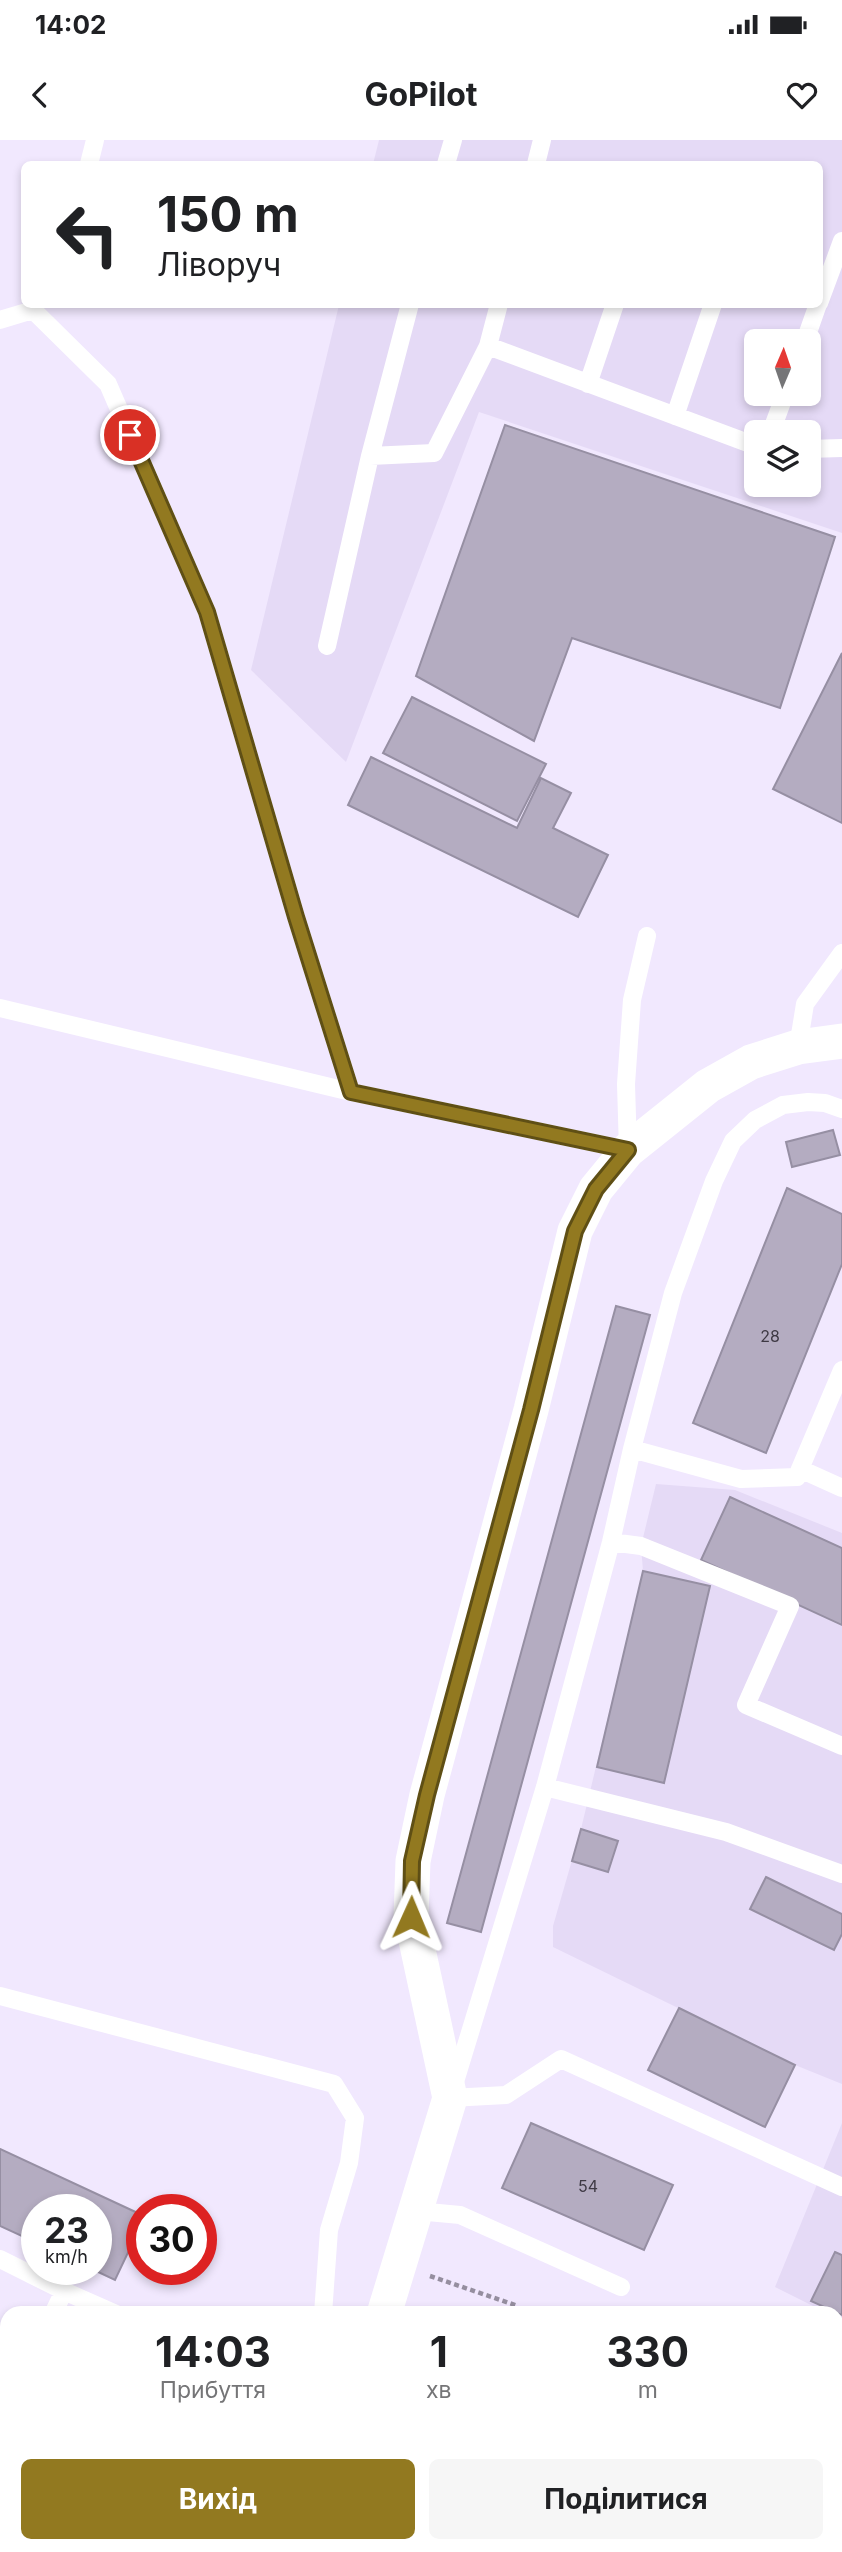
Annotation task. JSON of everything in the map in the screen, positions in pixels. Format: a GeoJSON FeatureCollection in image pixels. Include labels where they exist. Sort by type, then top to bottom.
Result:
{"type":"FeatureCollection","features":[{"type":"Feature","properties":{"kind":"street"},"geometry":{"type":"LineString","coordinates":[[387,2306],[450,2098],[411,1917],[412,1861],[427,1795],[531,1410],[575,1231],[596,1189],[628,1150],[708,1086],[751,1062],[798,1047],[842,1041]]}},
{"type":"Feature","properties":{"kind":"lane"},"geometry":{"type":"LineString","coordinates":[[90,161],[95,140]]}},
{"type":"Feature","properties":{"kind":"lane"},"geometry":{"type":"LineString","coordinates":[[447,161],[453,140]]}},
{"type":"Feature","properties":{"kind":"lane"},"geometry":{"type":"LineString","coordinates":[[537,161],[542,140]]}},
{"type":"Feature","properties":{"kind":"lane"},"geometry":{"type":"LineString","coordinates":[[823,293],[842,241]]}},
{"type":"Feature","properties":{"kind":"lane"},"geometry":{"type":"LineString","coordinates":[[0,320],[31,308]]}},
{"type":"Feature","properties":{"kind":"lane"},"geometry":{"type":"LineString","coordinates":[[35,308],[108,384],[207,612],[292,904],[351,1092]]}},
{"type":"Feature","properties":{"kind":"lane"},"geometry":{"type":"LineString","coordinates":[[327,646],[370,456],[409,308]]}},
{"type":"Feature","properties":{"kind":"lane"},"geometry":{"type":"LineString","coordinates":[[370,456],[434,453],[488,346],[498,308]]}},
{"type":"Feature","properties":{"kind":"lane"},"geometry":{"type":"LineString","coordinates":[[588,384],[614,308]]}},
{"type":"Feature","properties":{"kind":"lane"},"geometry":{"type":"LineString","coordinates":[[674,416],[712,308]]}},
{"type":"Feature","properties":{"kind":"lane"},"geometry":{"type":"LineString","coordinates":[[810,329],[817,308]]}},
{"type":"Feature","properties":{"kind":"lane"},"geometry":{"type":"LineString","coordinates":[[488,346],[744,442]]}},
{"type":"Feature","properties":{"kind":"lane"},"geometry":{"type":"LineString","coordinates":[[821,449],[842,448]]}},
{"type":"Feature","properties":{"kind":"lane"},"geometry":{"type":"LineString","coordinates":[[0,1008],[351,1092],[628,1150],[626,1084],[632,999],[647,936]]}},
{"type":"Feature","properties":{"kind":"lane"},"geometry":{"type":"LineString","coordinates":[[798,1047],[805,1004],[842,953]]}},
{"type":"Feature","properties":{"kind":"lane"},"geometry":{"type":"LineString","coordinates":[[842,1109],[817,1102],[783,1105],[755,1120],[733,1140],[714,1181],[673,1293],[632,1448],[611,1542],[545,1787],[450,2098],[506,2095],[561,2059],[842,2187]]}},
{"type":"Feature","properties":{"kind":"lane"},"geometry":{"type":"LineString","coordinates":[[632,1448],[741,1479],[797,1477],[842,1370]]}},
{"type":"Feature","properties":{"kind":"lane"},"geometry":{"type":"LineString","coordinates":[[800,1469],[842,1488]]}},
{"type":"Feature","properties":{"kind":"lane"},"geometry":{"type":"LineString","coordinates":[[611,1542],[641,1546],[790,1606],[746,1705],[842,1746]]}},
{"type":"Feature","properties":{"kind":"lane"},"geometry":{"type":"LineString","coordinates":[[545,1787],[726,1832],[842,1874]]}},
{"type":"Feature","properties":{"kind":"lane"},"geometry":{"type":"LineString","coordinates":[[0,1996],[334,2084],[355,2118],[349,2163],[329,2230],[324,2306]]}},
{"type":"Feature","properties":{"kind":"lane"},"geometry":{"type":"LineString","coordinates":[[417,2211],[460,2215],[621,2287]]}},
{"type":"Feature","properties":{"kind":"lane"},"geometry":{"type":"LineString","coordinates":[[0,2259],[98,2306]]}},
{"type":"Feature","properties":{"kind":"lane"},"geometry":{"type":"LineString","coordinates":[[57,2306],[64,2291]]}},
{"type":"Feature","properties":{"kind":"path"},"geometry":{"type":"LineString","coordinates":[[400,2266],[518,2306]]}},
{"type":"Feature","properties":{"kind":"shaded area"},"geometry":{"type":"Polygon","coordinates":[[[379,140],[842,140],[842,533],[479,412],[346,762],[251,670],[338,308],[823,308],[823,161],[374,161],[379,140]]]}},
{"type":"Feature","properties":{"kind":"shaded area"},"geometry":{"type":"Polygon","coordinates":[[[656,1484],[735,1490],[842,1533],[842,2084],[795,2065],[553,1947],[553,1926],[581,1829],[643,1571],[641,1546],[656,1484]]]}},
{"type":"Feature","properties":{"kind":"shaded area"},"geometry":{"type":"Polygon","coordinates":[[[842,2123],[842,2306],[813,2306],[775,2287],[842,2123]]]}},
{"type":"Feature","properties":{"kind":"building"},"geometry":{"type":"Polygon","coordinates":[[[505,425],[835,537],[780,708],[572,638],[534,741],[416,676],[505,425]]]}},
{"type":"Feature","properties":{"kind":"building"},"geometry":{"type":"Polygon","coordinates":[[[842,653],[842,823],[773,789],[842,653]]]}},
{"type":"Feature","properties":{"kind":"building"},"geometry":{"type":"Polygon","coordinates":[[[412,697],[546,764],[517,821],[383,753],[412,697]]]}},
{"type":"Feature","properties":{"kind":"building"},"geometry":{"type":"Polygon","coordinates":[[[371,757],[517,828],[541,778],[571,793],[553,828],[608,855],[578,917],[348,805],[371,757]]]}},
{"type":"Feature","properties":{"kind":"building"},"geometry":{"type":"Polygon","coordinates":[[[833,1130],[840,1155],[792,1167],[786,1142],[833,1130]]]}},
{"type":"Feature","properties":{"kind":"building"},"geometry":{"type":"Polygon","coordinates":[[[787,1188],[842,1214],[842,1264],[766,1453],[693,1423],[787,1188]]]}},
{"type":"Feature","properties":{"kind":"building"},"geometry":{"type":"Polygon","coordinates":[[[616,1306],[650,1315],[481,1932],[447,1923],[616,1306]]]}},
{"type":"Feature","properties":{"kind":"building"},"geometry":{"type":"Polygon","coordinates":[[[730,1497],[842,1548],[842,1625],[701,1560],[730,1497]]]}},
{"type":"Feature","properties":{"kind":"building"},"geometry":{"type":"Polygon","coordinates":[[[643,1571],[710,1586],[664,1783],[597,1767],[643,1571]]]}},
{"type":"Feature","properties":{"kind":"building"},"geometry":{"type":"Polygon","coordinates":[[[581,1829],[618,1841],[608,1872],[572,1861],[581,1829]]]}},
{"type":"Feature","properties":{"kind":"building"},"geometry":{"type":"Polygon","coordinates":[[[766,1877],[842,1914],[842,1934],[834,1950],[750,1909],[766,1877]]]}},
{"type":"Feature","properties":{"kind":"building"},"geometry":{"type":"Polygon","coordinates":[[[679,2008],[795,2065],[765,2127],[648,2070],[679,2008]]]}},
{"type":"Feature","properties":{"kind":"building"},"geometry":{"type":"Polygon","coordinates":[[[531,2123],[673,2185],[644,2250],[502,2188],[531,2123]]]}},
{"type":"Feature","properties":{"kind":"building"},"geometry":{"type":"Polygon","coordinates":[[[0,2149],[97,2194],[21,2194],[21,2236],[0,2226],[0,2149]]]}},
{"type":"Feature","properties":{"kind":"building"},"geometry":{"type":"Polygon","coordinates":[[[112,2201],[126,2208],[126,2257],[115,2280],[112,2279],[112,2201]]]}},
{"type":"Feature","properties":{"kind":"building"},"geometry":{"type":"Polygon","coordinates":[[[835,2252],[842,2255],[842,2306],[822,2306],[811,2301],[835,2252]]]}},
{"type":"Feature","properties":{"kind":"route"},"geometry":{"type":"LineString","coordinates":[[130,435],[207,612],[296,917],[351,1092],[628,1150],[596,1189],[575,1231],[531,1410],[427,1795],[412,1861],[411,1917]]}}]}
